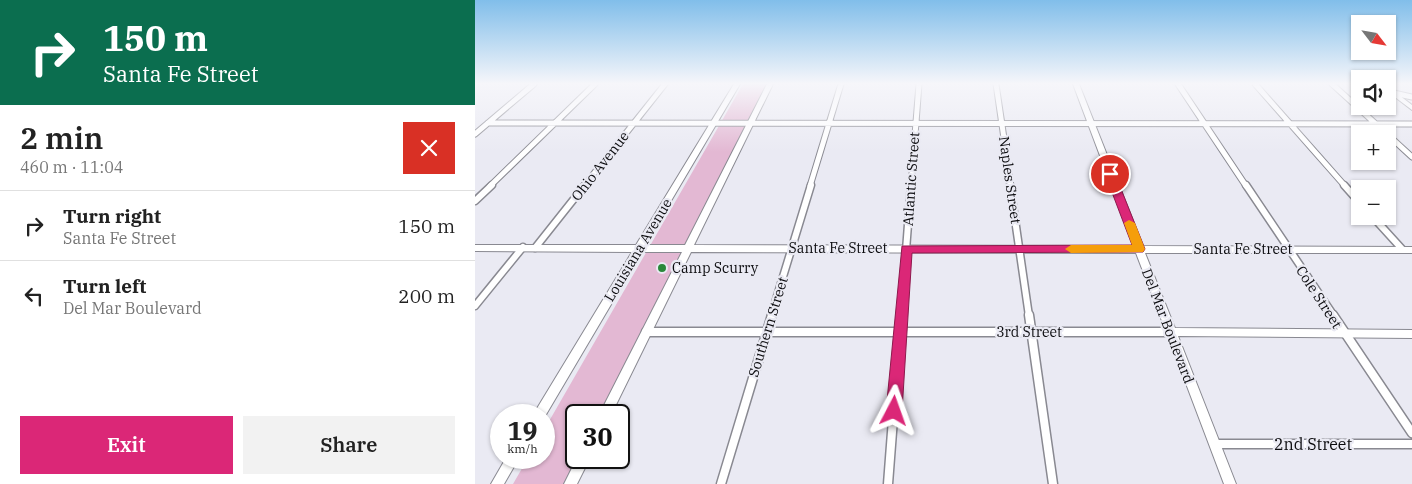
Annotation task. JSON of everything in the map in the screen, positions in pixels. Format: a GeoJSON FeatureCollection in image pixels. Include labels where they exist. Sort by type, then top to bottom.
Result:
{"type":"FeatureCollection","features":[{"type":"Feature","properties":{"kind":"main road","name":"Louisiana Avenue"},"geometry":{"type":"LineString","coordinates":[[546,404],[723,107]]}},
{"type":"Feature","properties":{"kind":"main road"},"geometry":{"type":"LineString","coordinates":[[610,404],[758,107]]}},
{"type":"Feature","properties":{"kind":"main road","name":"Del Mar Boulevard"},"geometry":{"type":"LineString","coordinates":[[1085,107],[1169,332],[1230,484]]}},
{"type":"Feature","properties":{"kind":"main road","name":"Santa Fe Street"},"geometry":{"type":"LineString","coordinates":[[475,248],[1412,250]]}},
{"type":"Feature","properties":{"kind":"main road","name":"3rd Street"},"geometry":{"type":"LineString","coordinates":[[1169,332],[1412,334]]}},
{"type":"Feature","properties":{"kind":"main road"},"geometry":{"type":"LineString","coordinates":[[497,484],[506,469]]}},
{"type":"Feature","properties":{"kind":"main road"},"geometry":{"type":"LineString","coordinates":[[570,484],[578,469]]}},
{"type":"Feature","properties":{"kind":"street"},"geometry":{"type":"LineString","coordinates":[[475,134],[507,107]]}},
{"type":"Feature","properties":{"kind":"street"},"geometry":{"type":"LineString","coordinates":[[475,201],[572,107]]}},
{"type":"Feature","properties":{"kind":"street","name":"Ohio Avenue"},"geometry":{"type":"LineString","coordinates":[[535,248],[647,107]]}},
{"type":"Feature","properties":{"kind":"street","name":"Southern Street"},"geometry":{"type":"LineString","coordinates":[[721,484],[835,107]]}},
{"type":"Feature","properties":{"kind":"street","name":"Atlantic Street"},"geometry":{"type":"LineString","coordinates":[[889,484],[917,107]]}},
{"type":"Feature","properties":{"kind":"street","name":"Naples Street"},"geometry":{"type":"LineString","coordinates":[[999,107],[1053,484]]}},
{"type":"Feature","properties":{"kind":"street","name":"Cole Street"},"geometry":{"type":"LineString","coordinates":[[1193,107],[1412,433]]}},
{"type":"Feature","properties":{"kind":"street"},"geometry":{"type":"LineString","coordinates":[[1275,107],[1351,193]]}},
{"type":"Feature","properties":{"kind":"street"},"geometry":{"type":"LineString","coordinates":[[1357,107],[1377,124]]}},
{"type":"Feature","properties":{"kind":"street"},"geometry":{"type":"LineString","coordinates":[[488,123],[1412,124]]}},
{"type":"Feature","properties":{"kind":"street"},"geometry":{"type":"LineString","coordinates":[[475,127],[484,127]]}},
{"type":"Feature","properties":{"kind":"street"},"geometry":{"type":"LineString","coordinates":[[1396,142],[1412,157]]}},
{"type":"Feature","properties":{"kind":"street"},"geometry":{"type":"LineString","coordinates":[[1380,225],[1402,250]]}},
{"type":"Feature","properties":{"kind":"street"},"geometry":{"type":"LineString","coordinates":[[475,306],[523,248]]}},
{"type":"Feature","properties":{"kind":"street","name":"3rd Street"},"geometry":{"type":"LineString","coordinates":[[646,332],[1169,332]]}},
{"type":"Feature","properties":{"kind":"street","name":"2nd Street"},"geometry":{"type":"LineString","coordinates":[[1215,444],[1412,444]]}},
{"type":"Feature","properties":{"kind":"shaded area"},"geometry":{"type":"Polygon","coordinates":[[[730,107],[756,107],[605,404],[565,404],[565,469],[572,469],[564,484],[513,484],[522,469],[555,469],[555,411],[730,107]]]}},
{"type":"Feature","properties":{"kind":"slow traffic"},"geometry":{"type":"LineString","coordinates":[[1071,249],[1139,249],[1129,223]]}},
{"type":"Feature","properties":{"kind":"place","name":"Camp Scurry"},"geometry":{"type":"Point","coordinates":[662,268]}},
{"type":"Feature","properties":{"kind":"route"},"geometry":{"type":"LineString","coordinates":[[894,411],[906,248],[1139,249],[1110,174]]}}]}
